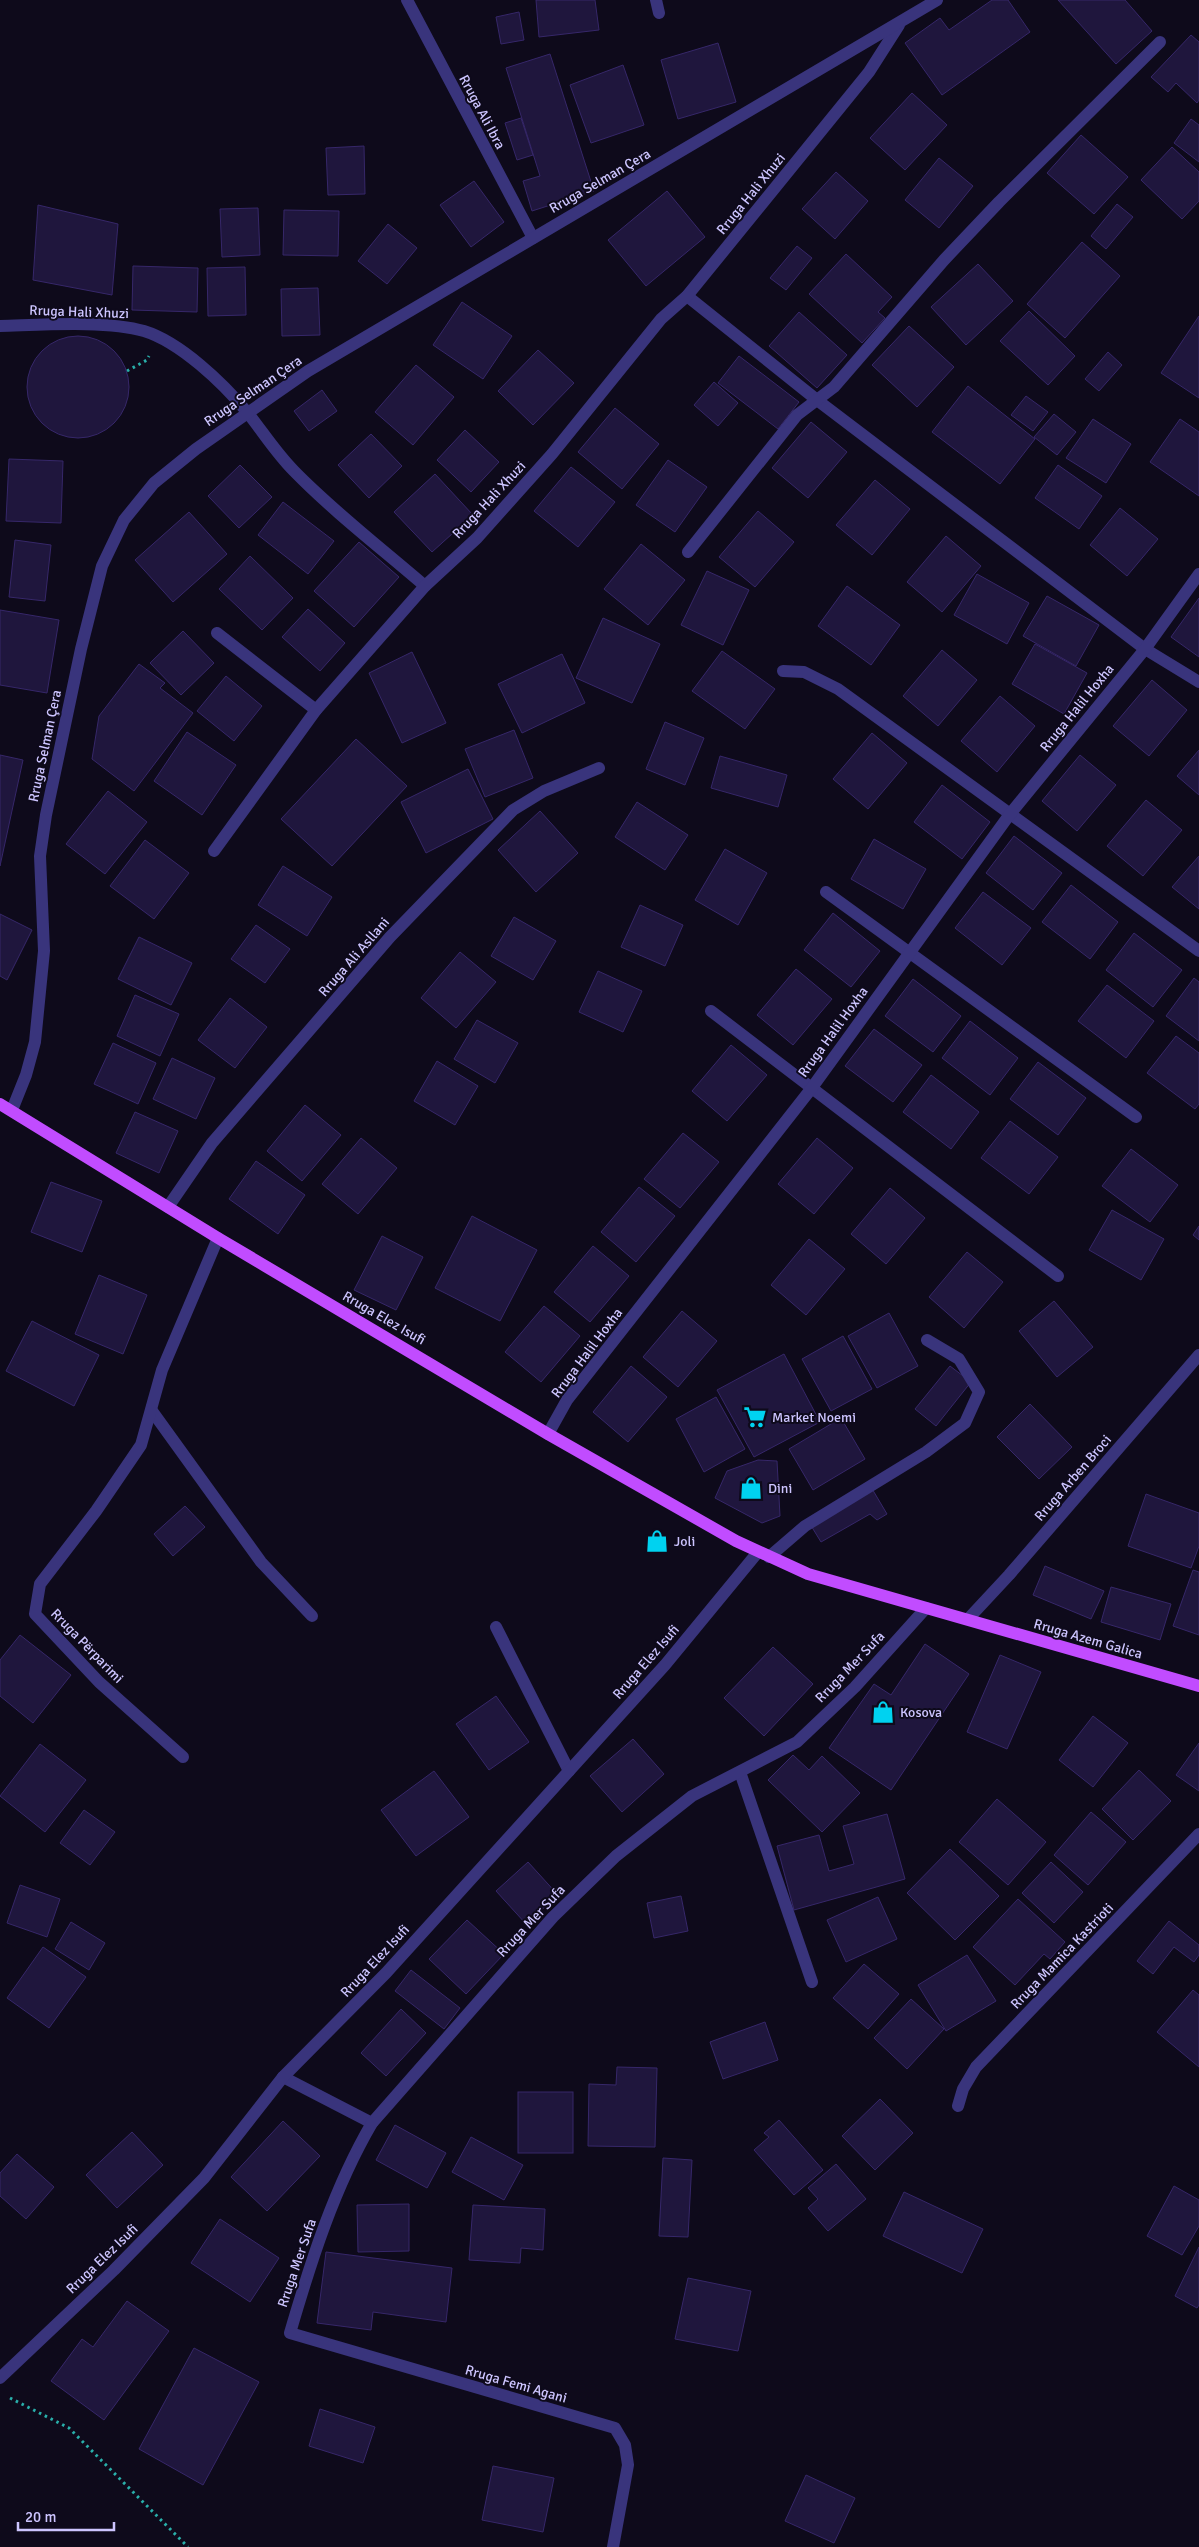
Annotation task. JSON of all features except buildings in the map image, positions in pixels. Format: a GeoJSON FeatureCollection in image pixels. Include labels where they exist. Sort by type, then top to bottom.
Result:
{"type":"FeatureCollection","features":[{"type":"Feature","properties":{"kind":"main road","name":"Rruga Elez Isufi"},"geometry":{"type":"LineString","coordinates":[[0,1104],[218,1238],[548,1434],[763,1555],[808,1574],[926,1608],[969,1618]]}},
{"type":"Feature","properties":{"kind":"main road","name":"Rruga Azem Galica"},"geometry":{"type":"LineString","coordinates":[[969,1618],[1199,1686]]}},
{"type":"Feature","properties":{"kind":"street","name":"Rruga Ali Ibra"},"geometry":{"type":"LineString","coordinates":[[407,0],[532,238]]}},
{"type":"Feature","properties":{"kind":"street"},"geometry":{"type":"LineString","coordinates":[[656,0],[659,13]]}},
{"type":"Feature","properties":{"kind":"street","name":"Rruga Selman Çera"},"geometry":{"type":"LineString","coordinates":[[12,1110],[26,1075],[35,1042],[41,997],[44,951],[40,856],[46,815],[81,649],[102,566],[124,520],[154,483],[196,448],[308,371],[937,0]]}},
{"type":"Feature","properties":{"kind":"street","name":"Rruga Hali Xhuzi"},"geometry":{"type":"LineString","coordinates":[[0,326],[60,324],[118,327],[144,331],[185,353],[246,412],[266,440],[294,472],[425,586],[477,538],[552,454],[661,319],[687,296],[869,72],[901,22]]}},
{"type":"Feature","properties":{"kind":"street"},"geometry":{"type":"LineString","coordinates":[[688,552],[797,415],[834,386],[944,260],[999,202],[1160,42]]}},
{"type":"Feature","properties":{"kind":"street"},"geometry":{"type":"LineString","coordinates":[[687,296],[817,400],[1145,649],[1199,682]]}},
{"type":"Feature","properties":{"kind":"street","name":"Rruga Halil Hoxha"},"geometry":{"type":"LineString","coordinates":[[548,1434],[567,1400],[811,1089],[1010,814],[1145,649],[1199,574]]}},
{"type":"Feature","properties":{"kind":"street"},"geometry":{"type":"LineString","coordinates":[[214,851],[316,710],[425,586]]}},
{"type":"Feature","properties":{"kind":"street"},"geometry":{"type":"LineString","coordinates":[[217,633],[316,710]]}},
{"type":"Feature","properties":{"kind":"street"},"geometry":{"type":"LineString","coordinates":[[783,671],[804,672],[838,689],[1199,951]]}},
{"type":"Feature","properties":{"kind":"street","name":"Rruga Ali Asllani"},"geometry":{"type":"LineString","coordinates":[[168,1207],[212,1143],[390,938],[513,810],[544,791],[599,768]]}},
{"type":"Feature","properties":{"kind":"street"},"geometry":{"type":"LineString","coordinates":[[826,892],[910,951],[1136,1117]]}},
{"type":"Feature","properties":{"kind":"street"},"geometry":{"type":"LineString","coordinates":[[710,1011],[1058,1276]]}},
{"type":"Feature","properties":{"kind":"street","name":"Rruga Përparimi"},"geometry":{"type":"LineString","coordinates":[[183,1757],[99,1682],[35,1614],[40,1584],[96,1511],[141,1445],[152,1412],[162,1370],[218,1238]]}},
{"type":"Feature","properties":{"kind":"street"},"geometry":{"type":"LineString","coordinates":[[763,1555],[805,1526],[926,1452],[965,1423],[979,1392],[959,1359],[927,1340]]}},
{"type":"Feature","properties":{"kind":"street","name":"Rruga Arben Broci"},"geometry":{"type":"LineString","coordinates":[[969,1618],[1015,1568],[1199,1355]]}},
{"type":"Feature","properties":{"kind":"street"},"geometry":{"type":"LineString","coordinates":[[152,1412],[261,1562],[312,1616]]}},
{"type":"Feature","properties":{"kind":"street","name":"Rruga Elez Isufi"},"geometry":{"type":"LineString","coordinates":[[0,2378],[114,2270],[204,2178],[283,2077],[386,1973],[763,1555]]}},
{"type":"Feature","properties":{"kind":"street","name":"Rruga Mer Sufa"},"geometry":{"type":"LineString","coordinates":[[290,2333],[309,2268],[353,2155],[372,2123],[553,1916],[616,1856],[692,1796],[797,1742],[856,1687],[926,1608]]}},
{"type":"Feature","properties":{"kind":"street"},"geometry":{"type":"LineString","coordinates":[[496,1627],[569,1771]]}},
{"type":"Feature","properties":{"kind":"street"},"geometry":{"type":"LineString","coordinates":[[740,1772],[812,1982]]}},
{"type":"Feature","properties":{"kind":"street","name":"Rruga Mamica Kastrioti"},"geometry":{"type":"LineString","coordinates":[[958,2106],[963,2089],[976,2067],[1199,1834]]}},
{"type":"Feature","properties":{"kind":"street"},"geometry":{"type":"LineString","coordinates":[[283,2077],[372,2123]]}},
{"type":"Feature","properties":{"kind":"street","name":"Rruga Femi Agani"},"geometry":{"type":"LineString","coordinates":[[290,2333],[615,2428],[625,2445],[628,2465],[612,2547]]}},
{"type":"Feature","properties":{"kind":"path"},"geometry":{"type":"LineString","coordinates":[[127,370],[147,360]]}},
{"type":"Feature","properties":{"kind":"path"},"geometry":{"type":"LineString","coordinates":[[8,2397],[69,2428],[188,2547]]}},
{"type":"Feature","properties":{"kind":"place","name":"Market Noemi"},"geometry":{"type":"Point","coordinates":[755,1417]}},
{"type":"Feature","properties":{"kind":"place","name":"Dini"},"geometry":{"type":"Point","coordinates":[751,1488]}},
{"type":"Feature","properties":{"kind":"place","name":"Joli"},"geometry":{"type":"Point","coordinates":[657,1541]}},
{"type":"Feature","properties":{"kind":"place","name":"Kosova"},"geometry":{"type":"Point","coordinates":[883,1712]}}]}
